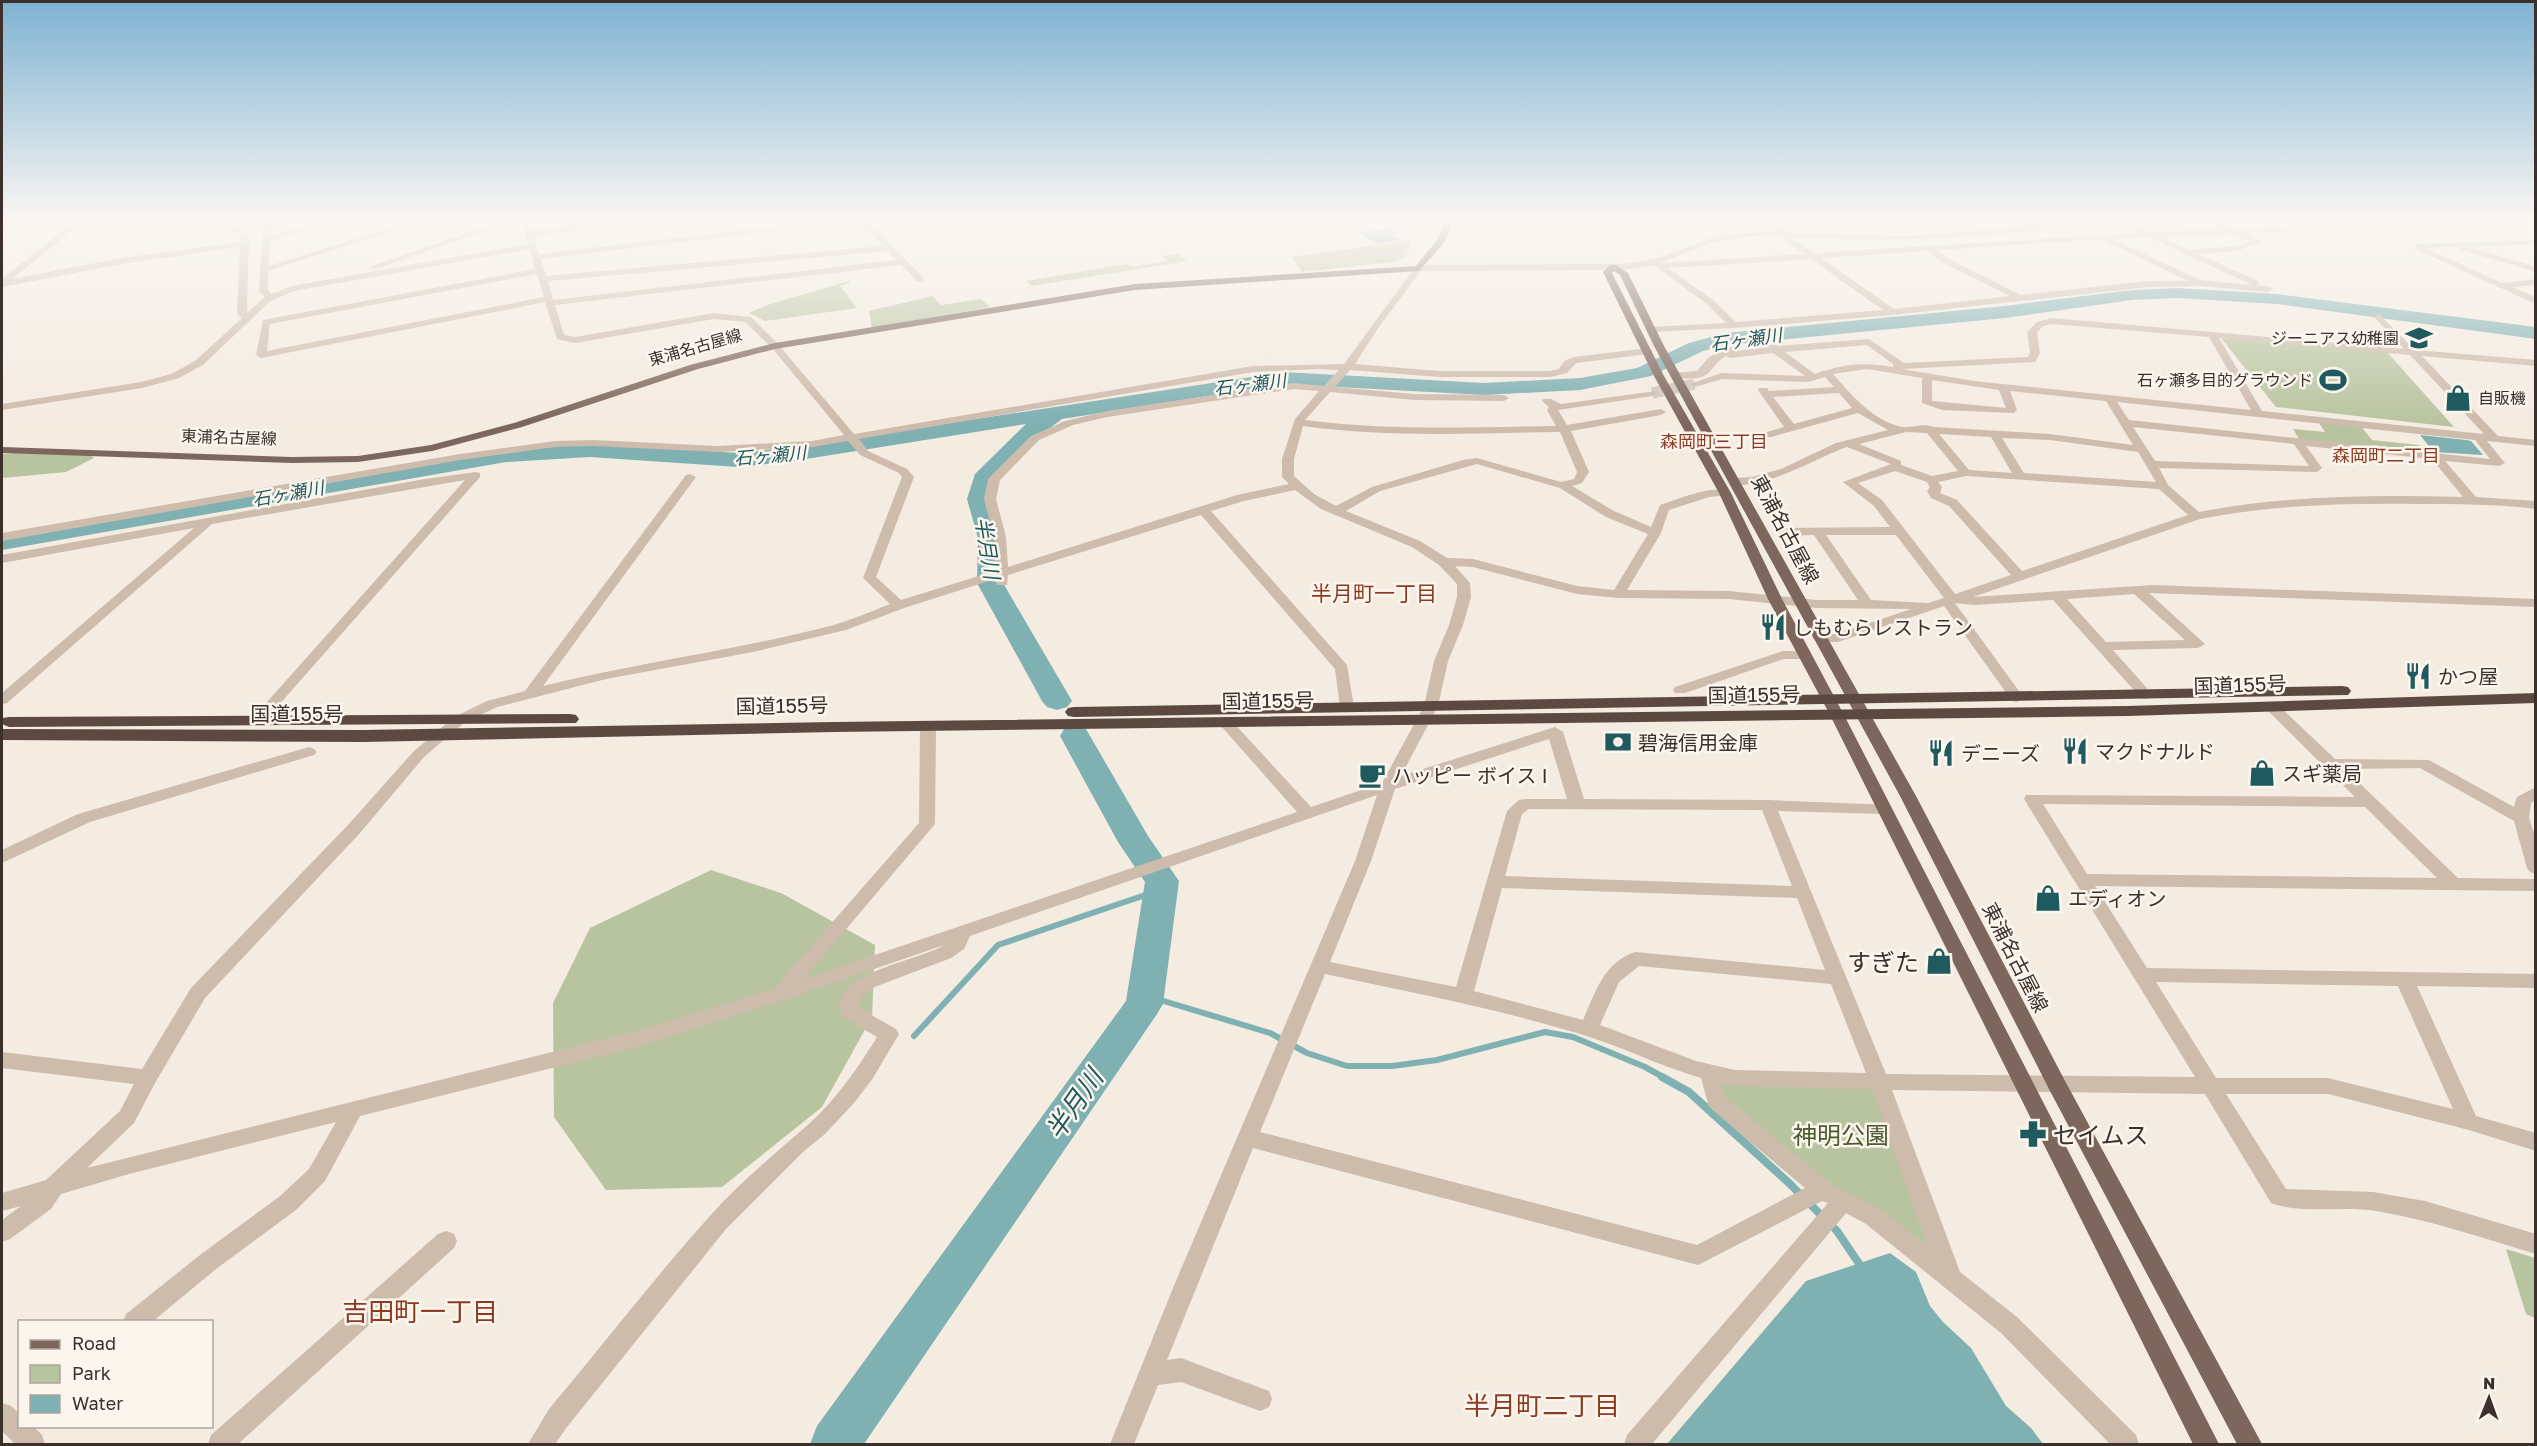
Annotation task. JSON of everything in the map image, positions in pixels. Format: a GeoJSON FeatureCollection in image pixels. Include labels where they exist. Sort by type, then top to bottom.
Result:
{"type":"FeatureCollection","features":[{"type":"Feature","properties":{"kind":"highway","name":"国道155号"},"geometry":{"type":"LineString","coordinates":[[1857,707],[2017,698],[2535,686]]}},
{"type":"Feature","properties":{"kind":"highway","name":"国道155号"},"geometry":{"type":"LineString","coordinates":[[2,735],[443,734],[1226,723],[1428,713],[1832,707],[2127,711],[2535,698]]}},
{"type":"Feature","properties":{"kind":"highway","name":"国道155号"},"geometry":{"type":"LineString","coordinates":[[2,722],[929,716],[1347,707],[1428,713]]}},
{"type":"Feature","properties":{"kind":"main road","name":"東浦名古屋線"},"geometry":{"type":"LineString","coordinates":[[2,450],[292,460],[358,459],[432,448],[694,367],[775,346],[1132,287]]}},
{"type":"Feature","properties":{"kind":"main road","name":"東浦名古屋線"},"geometry":{"type":"LineString","coordinates":[[1615,287],[1659,376],[1725,493],[1775,599],[2206,1444]]}},
{"type":"Feature","properties":{"kind":"main road","name":"東浦名古屋線"},"geometry":{"type":"LineString","coordinates":[[1631,287],[1659,346],[1908,796],[2057,1085],[2250,1444]]}},
{"type":"Feature","properties":{"kind":"street"},"geometry":{"type":"LineString","coordinates":[[244,287],[242,314],[248,317]]}},
{"type":"Feature","properties":{"kind":"street"},"geometry":{"type":"LineString","coordinates":[[263,287],[263,292],[271,297]]}},
{"type":"Feature","properties":{"kind":"street"},"geometry":{"type":"LineString","coordinates":[[2,407],[142,385],[169,378],[200,363],[271,297],[300,287]]}},
{"type":"Feature","properties":{"kind":"street"},"geometry":{"type":"LineString","coordinates":[[344,287],[359,291],[399,287]]}},
{"type":"Feature","properties":{"kind":"street"},"geometry":{"type":"LineString","coordinates":[[373,287],[266,322],[261,355],[550,301],[673,287]]}},
{"type":"Feature","properties":{"kind":"street"},"geometry":{"type":"LineString","coordinates":[[546,287],[560,337],[565,339],[575,340],[727,316],[739,316],[753,321],[850,439],[864,453],[903,471],[908,477],[869,578],[899,605]]}},
{"type":"Feature","properties":{"kind":"street"},"geometry":{"type":"LineString","coordinates":[[1122,1444],[1363,861],[1388,786],[1428,713],[1441,661],[1456,625],[1464,597],[1463,583],[1444,562],[1416,544],[1337,511],[1310,497],[1288,477],[1286,469],[1299,422],[1307,409],[1362,348],[1374,327],[1404,287]]}},
{"type":"Feature","properties":{"kind":"street"},"geometry":{"type":"LineString","coordinates":[[1691,287],[1734,325]]}},
{"type":"Feature","properties":{"kind":"street"},"geometry":{"type":"LineString","coordinates":[[1856,287],[1893,312]]}},
{"type":"Feature","properties":{"kind":"street"},"geometry":{"type":"LineString","coordinates":[[2000,287],[2021,298]]}},
{"type":"Feature","properties":{"kind":"street"},"geometry":{"type":"LineString","coordinates":[[1651,329],[1734,325],[1893,312],[2108,287]]}},
{"type":"Feature","properties":{"kind":"street"},"geometry":{"type":"LineString","coordinates":[[2251,287],[2268,289],[2265,287]]}},
{"type":"Feature","properties":{"kind":"street"},"geometry":{"type":"LineString","coordinates":[[2505,287],[2535,301]]}},
{"type":"Feature","properties":{"kind":"street"},"geometry":{"type":"LineString","coordinates":[[2379,317],[2495,439]]}},
{"type":"Feature","properties":{"kind":"street"},"geometry":{"type":"LineString","coordinates":[[1695,384],[1721,376],[1787,380],[1813,377],[1852,366],[2031,360],[2035,353],[2032,332],[2040,324],[2052,321],[2535,363]]}},
{"type":"Feature","properties":{"kind":"street"},"geometry":{"type":"LineString","coordinates":[[2212,335],[2258,413]]}},
{"type":"Feature","properties":{"kind":"street"},"geometry":{"type":"LineString","coordinates":[[1730,355],[1869,342],[1896,366],[1927,376],[2110,399],[2535,443]]}},
{"type":"Feature","properties":{"kind":"street"},"geometry":{"type":"LineString","coordinates":[[1675,373],[1693,375],[1704,372],[1713,359],[1731,349],[1758,344],[1769,345],[1813,377]]}},
{"type":"Feature","properties":{"kind":"street"},"geometry":{"type":"LineString","coordinates":[[2,537],[498,450],[593,443],[718,449],[770,447],[850,439],[1253,369],[1295,367],[1439,374],[1550,374],[1563,371],[1574,360],[1648,352]]}},
{"type":"Feature","properties":{"kind":"street"},"geometry":{"type":"LineString","coordinates":[[1826,372],[1859,409],[1896,430]]}},
{"type":"Feature","properties":{"kind":"street"},"geometry":{"type":"LineString","coordinates":[[1927,376],[1927,403],[1942,407],[2010,411],[2012,410],[2003,387]]}},
{"type":"Feature","properties":{"kind":"street"},"geometry":{"type":"LineString","coordinates":[[1758,377],[1756,380],[1791,428]]}},
{"type":"Feature","properties":{"kind":"street"},"geometry":{"type":"LineString","coordinates":[[996,577],[1000,537],[990,499],[990,490],[1000,471],[1035,438],[1069,423],[1107,414],[1285,386],[1446,398],[1504,398]]}},
{"type":"Feature","properties":{"kind":"street"},"geometry":{"type":"LineString","coordinates":[[1584,397],[1667,389]]}},
{"type":"Feature","properties":{"kind":"street"},"geometry":{"type":"LineString","coordinates":[[1767,394],[1843,390]]}},
{"type":"Feature","properties":{"kind":"street"},"geometry":{"type":"LineString","coordinates":[[1562,485],[1578,481],[1583,472],[1551,404],[1652,393]]}},
{"type":"Feature","properties":{"kind":"street"},"geometry":{"type":"LineString","coordinates":[[2110,399],[2161,480],[2162,486]]}},
{"type":"Feature","properties":{"kind":"street"},"geometry":{"type":"LineString","coordinates":[[1767,435],[1859,409]]}},
{"type":"Feature","properties":{"kind":"street"},"geometry":{"type":"LineString","coordinates":[[1299,422],[1347,429],[1388,431],[1564,429],[1661,412]]}},
{"type":"Feature","properties":{"kind":"street"},"geometry":{"type":"LineString","coordinates":[[2125,423],[2499,462],[2478,437]]}},
{"type":"Feature","properties":{"kind":"street"},"geometry":{"type":"LineString","coordinates":[[1735,481],[1752,480],[1785,471],[1840,445],[1896,430],[1928,429],[1994,433],[2141,449]]}},
{"type":"Feature","properties":{"kind":"street"},"geometry":{"type":"LineString","coordinates":[[1928,429],[1966,473]]}},
{"type":"Feature","properties":{"kind":"street"},"geometry":{"type":"LineString","coordinates":[[1994,433],[2020,477]]}},
{"type":"Feature","properties":{"kind":"street"},"geometry":{"type":"LineString","coordinates":[[2150,464],[2313,470],[2316,468],[2296,440]]}},
{"type":"Feature","properties":{"kind":"street"},"geometry":{"type":"LineString","coordinates":[[1848,443],[1897,463],[1896,467]]}},
{"type":"Feature","properties":{"kind":"street"},"geometry":{"type":"LineString","coordinates":[[2435,456],[2472,500]]}},
{"type":"Feature","properties":{"kind":"street"},"geometry":{"type":"LineString","coordinates":[[1337,511],[1376,489],[1468,461],[1477,461],[1562,485],[1610,514],[1655,533]]}},
{"type":"Feature","properties":{"kind":"street"},"geometry":{"type":"LineString","coordinates":[[2017,698],[1952,599],[1878,503],[1849,482],[1896,467],[1931,480],[1966,473],[2162,486],[2197,516]]}},
{"type":"Feature","properties":{"kind":"street"},"geometry":{"type":"LineString","coordinates":[[2,559],[425,482],[476,475],[257,721]]}},
{"type":"Feature","properties":{"kind":"street"},"geometry":{"type":"LineString","coordinates":[[531,693],[690,477]]}},
{"type":"Feature","properties":{"kind":"street"},"geometry":{"type":"LineString","coordinates":[[1931,480],[1936,487],[1933,491],[1935,495],[1953,504],[2019,576]]}},
{"type":"Feature","properties":{"kind":"street"},"geometry":{"type":"LineString","coordinates":[[2,1232],[43,1202],[55,1185],[127,1117],[147,1078],[198,993],[354,829],[419,754],[459,720],[492,704],[531,693],[606,675],[742,650],[841,627],[899,605],[996,577],[1241,498],[1296,486]]}},
{"type":"Feature","properties":{"kind":"street"},"geometry":{"type":"LineString","coordinates":[[1618,594],[1655,533],[1664,508],[1708,494],[1725,493]]}},
{"type":"Feature","properties":{"kind":"street"},"geometry":{"type":"LineString","coordinates":[[1819,638],[1838,638],[2197,516],[2238,507],[2290,501],[2353,499],[2472,500],[2535,505]]}},
{"type":"Feature","properties":{"kind":"street"},"geometry":{"type":"LineString","coordinates":[[1203,510],[1342,668],[1347,707]]}},
{"type":"Feature","properties":{"kind":"street"},"geometry":{"type":"LineString","coordinates":[[2,700],[209,521]]}},
{"type":"Feature","properties":{"kind":"street"},"geometry":{"type":"LineString","coordinates":[[1817,531],[1867,604]]}},
{"type":"Feature","properties":{"kind":"street"},"geometry":{"type":"LineString","coordinates":[[1782,532],[1899,531]]}},
{"type":"Feature","properties":{"kind":"street"},"geometry":{"type":"LineString","coordinates":[[1444,562],[1473,563],[1577,590],[1618,594],[1729,595],[1799,602],[1929,607]]}},
{"type":"Feature","properties":{"kind":"street"},"geometry":{"type":"LineString","coordinates":[[1952,599],[1974,602],[2153,589],[2535,603]]}},
{"type":"Feature","properties":{"kind":"street"},"geometry":{"type":"LineString","coordinates":[[2102,646],[2198,644],[2137,590]]}},
{"type":"Feature","properties":{"kind":"street"},"geometry":{"type":"LineString","coordinates":[[2058,597],[2146,695]]}},
{"type":"Feature","properties":{"kind":"street"},"geometry":{"type":"LineString","coordinates":[[1680,690],[1783,655],[1804,655]]}},
{"type":"Feature","properties":{"kind":"street"},"geometry":{"type":"LineString","coordinates":[[2271,706],[2454,884]]}},
{"type":"Feature","properties":{"kind":"street"},"geometry":{"type":"LineString","coordinates":[[1226,723],[1307,813]]}},
{"type":"Feature","properties":{"kind":"street"},"geometry":{"type":"LineString","coordinates":[[780,994],[927,825],[928,726]]}},
{"type":"Feature","properties":{"kind":"street"},"geometry":{"type":"LineString","coordinates":[[2,1202],[55,1185],[640,1038],[780,994],[1307,813],[1555,732],[1577,804]]}},
{"type":"Feature","properties":{"kind":"street"},"geometry":{"type":"LineString","coordinates":[[2,857],[84,818],[309,752]]}},
{"type":"Feature","properties":{"kind":"street"},"geometry":{"type":"LineString","coordinates":[[2331,764],[2424,763],[2522,818]]}},
{"type":"Feature","properties":{"kind":"street"},"geometry":{"type":"LineString","coordinates":[[2535,792],[2523,801],[2522,818],[2535,868]]}},
{"type":"Feature","properties":{"kind":"street"},"geometry":{"type":"LineString","coordinates":[[2369,802],[2032,799],[2279,1196],[2289,1200],[2373,1201],[2425,1211],[2535,1244]]}},
{"type":"Feature","properties":{"kind":"street"},"geometry":{"type":"LineString","coordinates":[[1463,997],[1515,811],[1525,804],[1768,805],[1884,809]]}},
{"type":"Feature","properties":{"kind":"street"},"geometry":{"type":"LineString","coordinates":[[1768,805],[1879,1081],[1952,1281]]}},
{"type":"Feature","properties":{"kind":"street"},"geometry":{"type":"LineString","coordinates":[[2083,880],[2535,885]]}},
{"type":"Feature","properties":{"kind":"street"},"geometry":{"type":"LineString","coordinates":[[1496,882],[1802,892]]}},
{"type":"Feature","properties":{"kind":"street"},"geometry":{"type":"LineString","coordinates":[[541,1444],[558,1418],[718,1222],[780,1160],[818,1128],[866,1072],[889,1034],[850,1012],[849,1003],[853,993],[865,983],[945,952],[958,944],[963,931]]}},
{"type":"Feature","properties":{"kind":"street"},"geometry":{"type":"LineString","coordinates":[[1589,1029],[1611,978],[1635,959],[1837,978]]}},
{"type":"Feature","properties":{"kind":"street"},"geometry":{"type":"LineString","coordinates":[[1318,966],[1463,997],[1589,1029],[1710,1074],[1763,1080],[2024,1085],[2328,1086],[2469,1122],[2535,1142]]}},
{"type":"Feature","properties":{"kind":"street"},"geometry":{"type":"LineString","coordinates":[[2142,975],[2535,981]]}},
{"type":"Feature","properties":{"kind":"street"},"geometry":{"type":"LineString","coordinates":[[2404,979],[2469,1122]]}},
{"type":"Feature","properties":{"kind":"street"},"geometry":{"type":"LineString","coordinates":[[2,1060],[147,1078]]}},
{"type":"Feature","properties":{"kind":"street"},"geometry":{"type":"LineString","coordinates":[[1710,1074],[1716,1101],[1822,1190],[1874,1217],[2009,1325],[2127,1444]]}},
{"type":"Feature","properties":{"kind":"street"},"geometry":{"type":"LineString","coordinates":[[136,1320],[207,1262],[261,1225],[317,1175],[353,1110]]}},
{"type":"Feature","properties":{"kind":"street"},"geometry":{"type":"LineString","coordinates":[[1248,1138],[1698,1254],[1822,1190]]}},
{"type":"Feature","properties":{"kind":"street"},"geometry":{"type":"LineString","coordinates":[[1636,1444],[1844,1200]]}},
{"type":"Feature","properties":{"kind":"street"},"geometry":{"type":"LineString","coordinates":[[220,1444],[446,1241]]}},
{"type":"Feature","properties":{"kind":"street"},"geometry":{"type":"LineString","coordinates":[[1150,1374],[1180,1370],[1260,1399]]}},
{"type":"Feature","properties":{"kind":"street"},"geometry":{"type":"LineString","coordinates":[[8,1420],[33,1444]]}},
{"type":"Feature","properties":{"kind":"green space"},"geometry":{"type":"Polygon","coordinates":[[[827,287],[841,287],[857,308],[765,321],[749,313],[767,305],[827,287]]]}},
{"type":"Feature","properties":{"kind":"green space"},"geometry":{"type":"Polygon","coordinates":[[[933,296],[941,305],[981,299],[990,307],[872,328],[869,311],[933,296]]]}},
{"type":"Feature","properties":{"kind":"green space","name":"石ヶ瀬多目的グラウンド"},"geometry":{"type":"Polygon","coordinates":[[[2221,338],[2387,352],[2454,427],[2276,407],[2221,338]]]}},
{"type":"Feature","properties":{"kind":"green space"},"geometry":{"type":"Polygon","coordinates":[[[2317,420],[2359,424],[2372,440],[2419,445],[2425,452],[2299,439],[2293,429],[2325,432],[2317,420]]]}},
{"type":"Feature","properties":{"kind":"green space"},"geometry":{"type":"Polygon","coordinates":[[[70,449],[87,452],[94,458],[66,472],[2,478],[2,454],[70,449]]]}},
{"type":"Feature","properties":{"kind":"green space"},"geometry":{"type":"Polygon","coordinates":[[[711,870],[781,893],[875,945],[872,1017],[822,1107],[722,1187],[606,1190],[554,1117],[553,1003],[590,928],[711,870]]]}},
{"type":"Feature","properties":{"kind":"green space","name":"神明公園"},"geometry":{"type":"Polygon","coordinates":[[[1710,1074],[1879,1081],[1952,1281],[1716,1101],[1710,1074]]]}},
{"type":"Feature","properties":{"kind":"green space"},"geometry":{"type":"Polygon","coordinates":[[[2506,1249],[2535,1258],[2535,1318],[2526,1314],[2506,1249]]]}},
{"type":"Feature","properties":{"kind":"water"},"geometry":{"type":"Polygon","coordinates":[[[2420,435],[2471,441],[2483,455],[2434,452],[2420,435]]]}},
{"type":"Feature","properties":{"kind":"water"},"geometry":{"type":"Polygon","coordinates":[[[1890,1253],[1916,1272],[1930,1306],[1943,1322],[1971,1348],[2006,1406],[2031,1428],[2043,1444],[1667,1444],[1806,1281],[1890,1253]]]}},
{"type":"Feature","properties":{"kind":"waterway","name":"石ヶ瀬川"},"geometry":{"type":"LineString","coordinates":[[2,543],[506,455],[590,450],[738,460],[787,455],[1283,378],[1484,389],[1580,384],[1644,372],[1696,347],[1726,339],[2005,312],[2132,295],[2177,293],[2277,299],[2536,333]]}},
{"type":"Feature","properties":{"kind":"waterway","name":"半月川"},"geometry":{"type":"LineString","coordinates":[[1055,414],[1035,428],[983,479],[979,499],[990,538],[990,583],[1057,701]]}},
{"type":"Feature","properties":{"kind":"waterway","name":"半月川"},"geometry":{"type":"LineString","coordinates":[[835,1444],[1144,1004],[1162,881],[1135,842],[1075,736]]}},
{"type":"Feature","properties":{"kind":"waterway"},"geometry":{"type":"LineString","coordinates":[[914,1036],[998,945],[1160,890]]}},
{"type":"Feature","properties":{"kind":"waterway"},"geometry":{"type":"LineString","coordinates":[[1147,996],[1270,1033],[1307,1053],[1347,1066],[1392,1066],[1437,1060],[1545,1032],[1573,1037],[1645,1067],[1665,1078]]}},
{"type":"Feature","properties":{"kind":"waterway"},"geometry":{"type":"LineString","coordinates":[[1662,1077],[1689,1092],[1790,1184],[1837,1231],[1862,1268]]}},
{"type":"Feature","properties":{"kind":"tunnel"},"geometry":{"type":"LineString","coordinates":[[1652,393],[1695,384]]}},
{"type":"Feature","properties":{"kind":"place","name":"ジーニアス幼稚園"},"geometry":{"type":"Point","coordinates":[2419,338]}},
{"type":"Feature","properties":{"kind":"place","name":"石ヶ瀬多目的グラウンド"},"geometry":{"type":"Point","coordinates":[2333,380]}},
{"type":"Feature","properties":{"kind":"place","name":"自販機"},"geometry":{"type":"Point","coordinates":[2458,398]}},
{"type":"Feature","properties":{"kind":"place","name":"しもむらレストラン"},"geometry":{"type":"Point","coordinates":[1773,627]}},
{"type":"Feature","properties":{"kind":"place","name":"かつ屋"},"geometry":{"type":"Point","coordinates":[2418,676]}},
{"type":"Feature","properties":{"kind":"place","name":"碧海信用金庫"},"geometry":{"type":"Point","coordinates":[1618,742]}},
{"type":"Feature","properties":{"kind":"place","name":"マクドナルド"},"geometry":{"type":"Point","coordinates":[2075,751]}},
{"type":"Feature","properties":{"kind":"place","name":"デニーズ"},"geometry":{"type":"Point","coordinates":[1941,753]}},
{"type":"Feature","properties":{"kind":"place","name":"スギ薬局"},"geometry":{"type":"Point","coordinates":[2262,773]}},
{"type":"Feature","properties":{"kind":"place","name":"ハッピー ボイス I"},"geometry":{"type":"Point","coordinates":[1372,775]}},
{"type":"Feature","properties":{"kind":"place","name":"エディオン"},"geometry":{"type":"Point","coordinates":[2048,898]}},
{"type":"Feature","properties":{"kind":"place","name":"すぎた"},"geometry":{"type":"Point","coordinates":[1939,961]}},
{"type":"Feature","properties":{"kind":"place","name":"セイムス"},"geometry":{"type":"Point","coordinates":[2033,1134]}},
{"type":"Feature","properties":{"kind":"district","name":"森岡町三丁目"},"geometry":{"type":"Point","coordinates":[1714,441]}},
{"type":"Feature","properties":{"kind":"district","name":"森岡町二丁目"},"geometry":{"type":"Point","coordinates":[2386,455]}},
{"type":"Feature","properties":{"kind":"district","name":"半月町一丁目"},"geometry":{"type":"Point","coordinates":[1374,593]}},
{"type":"Feature","properties":{"kind":"district","name":"吉田町一丁目"},"geometry":{"type":"Point","coordinates":[420,1311]}},
{"type":"Feature","properties":{"kind":"district","name":"半月町二丁目"},"geometry":{"type":"Point","coordinates":[1542,1405]}}]}
